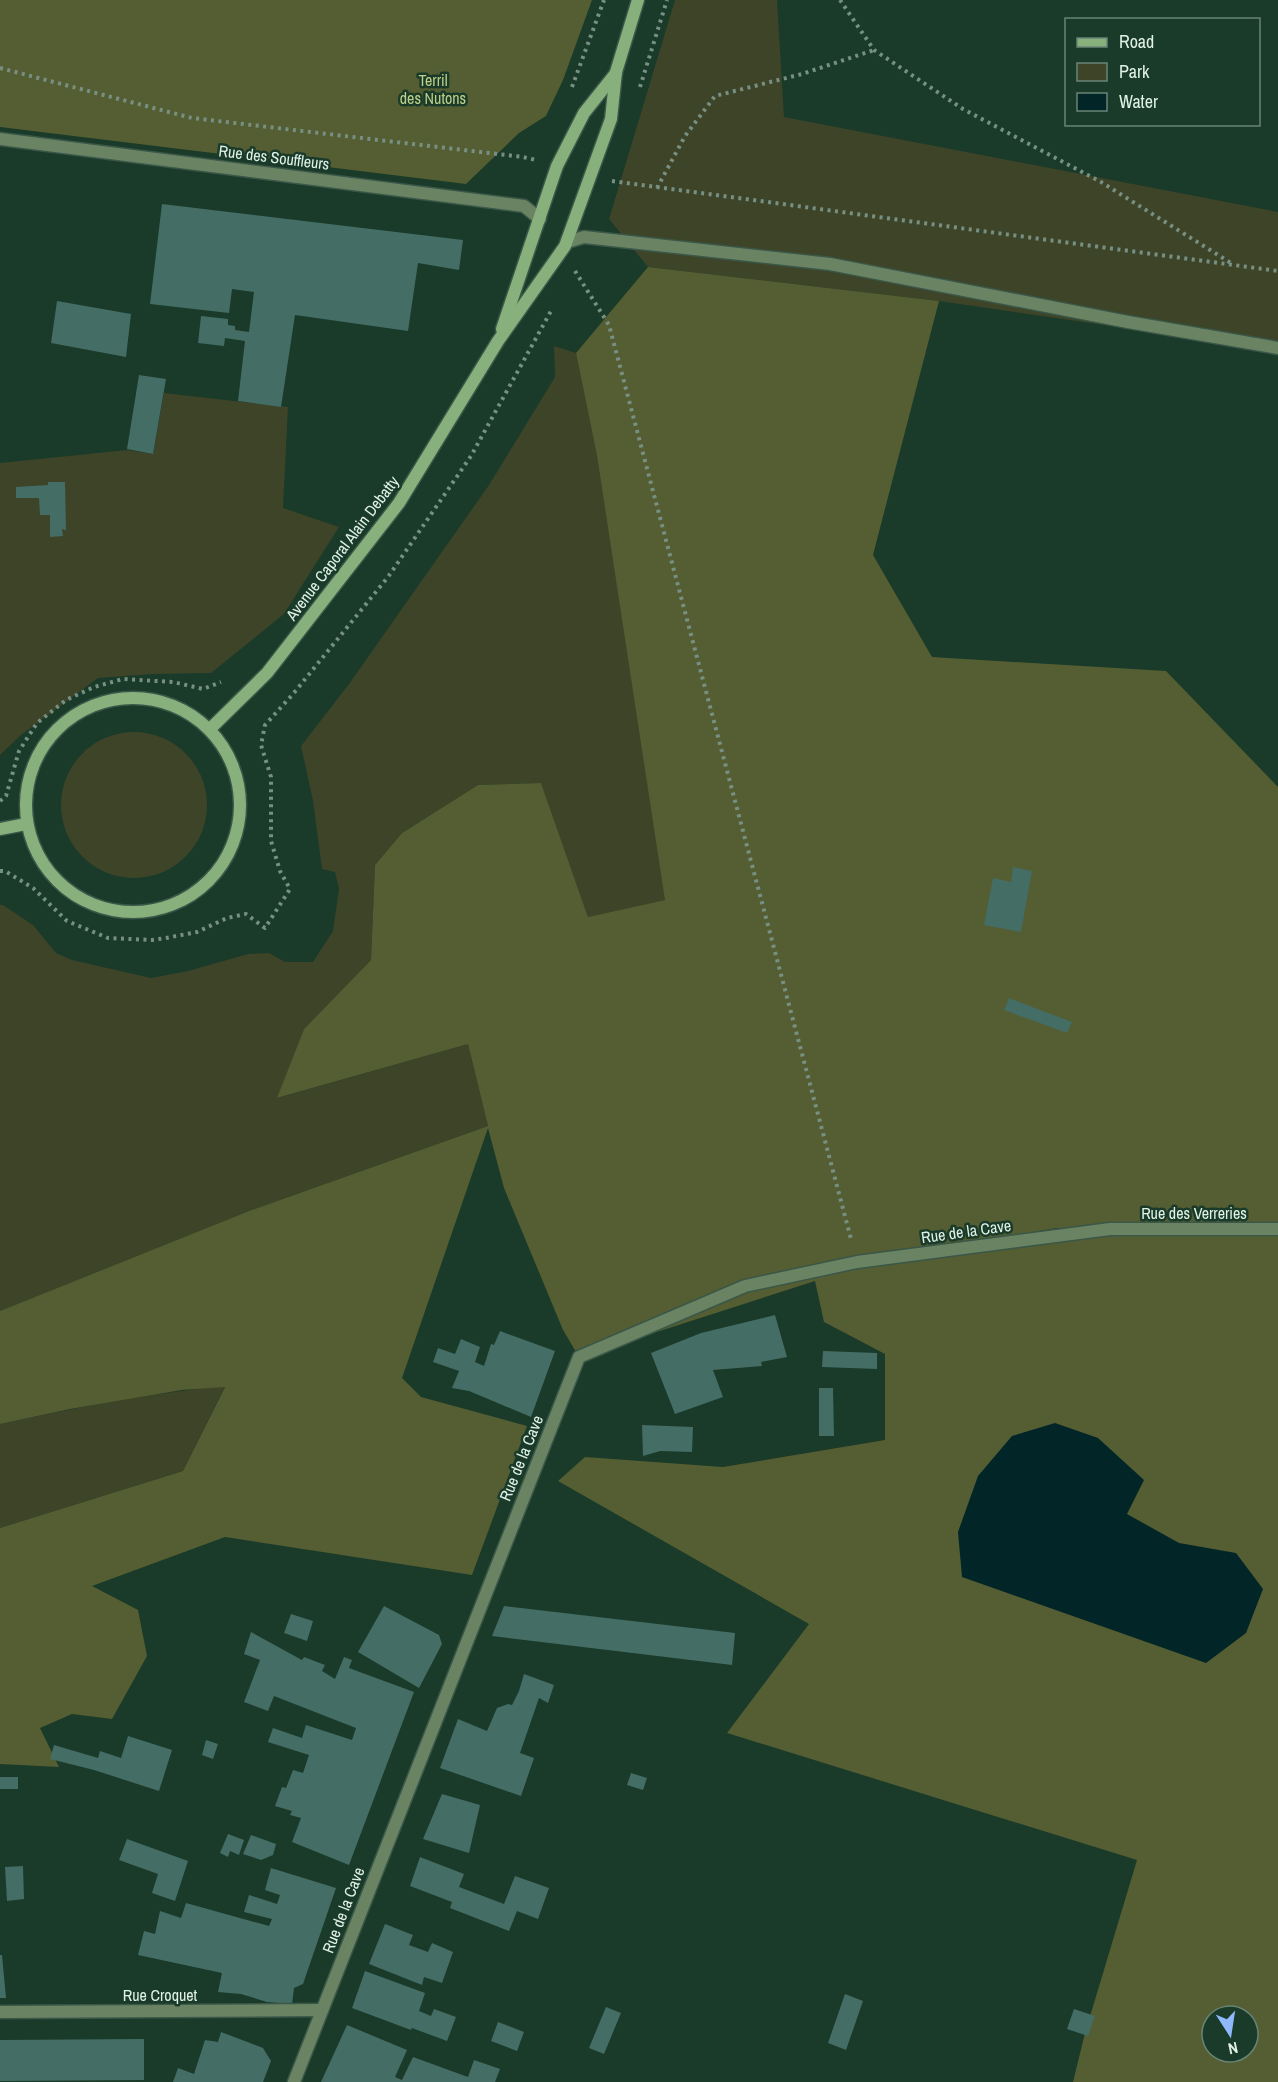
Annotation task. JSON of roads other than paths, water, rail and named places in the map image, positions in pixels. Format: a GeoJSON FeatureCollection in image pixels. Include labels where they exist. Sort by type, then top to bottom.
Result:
{"type":"FeatureCollection","features":[{"type":"Feature","properties":{"kind":"main road"},"geometry":{"type":"LineString","coordinates":[[498,341],[567,242],[611,119],[616,72],[638,0]]}},
{"type":"Feature","properties":{"kind":"main road"},"geometry":{"type":"LineString","coordinates":[[498,341],[557,166],[584,113],[616,72]]}},
{"type":"Feature","properties":{"kind":"main road","name":"Avenue Caporal Alain Debatty"},"geometry":{"type":"LineString","coordinates":[[210,729],[267,673],[399,503],[498,341]]}},
{"type":"Feature","properties":{"kind":"main road"},"geometry":{"type":"LineString","coordinates":[[117,698],[151,699],[183,709],[210,729],[232,759],[241,795],[238,832],[223,865],[198,892],[164,909],[128,913],[92,906],[60,885],[37,856],[26,824],[26,788],[37,756],[57,728],[85,708],[117,698]]}},
{"type":"Feature","properties":{"kind":"main road"},"geometry":{"type":"LineString","coordinates":[[0,830],[26,824]]}},
{"type":"Feature","properties":{"kind":"street","name":"Rue des Souffleurs"},"geometry":{"type":"LineString","coordinates":[[0,139],[524,206],[540,219]]}},
{"type":"Feature","properties":{"kind":"street"},"geometry":{"type":"LineString","coordinates":[[567,242],[584,237],[830,264],[1128,322],[1278,348]]}},
{"type":"Feature","properties":{"kind":"street","name":"Rue des Verreries"},"geometry":{"type":"LineString","coordinates":[[1110,1229],[1278,1229]]}},
{"type":"Feature","properties":{"kind":"street","name":"Rue de la Cave"},"geometry":{"type":"LineString","coordinates":[[294,2082],[579,1357],[745,1286],[857,1262],[1110,1229]]}},
{"type":"Feature","properties":{"kind":"street","name":"Rue Croquet"},"geometry":{"type":"LineString","coordinates":[[0,2012],[321,2010]]}},
{"type":"Feature","properties":{"kind":"water"},"geometry":{"type":"Polygon","coordinates":[[[1055,1423],[1098,1438],[1144,1480],[1127,1514],[1179,1543],[1236,1553],[1263,1589],[1246,1633],[1206,1663],[962,1577],[958,1532],[978,1476],[1012,1436],[1055,1423]]]}},
{"type":"Feature","properties":{"kind":"park label","name":"Terril des Nutons"},"geometry":{"type":"Point","coordinates":[433,89]}}]}
